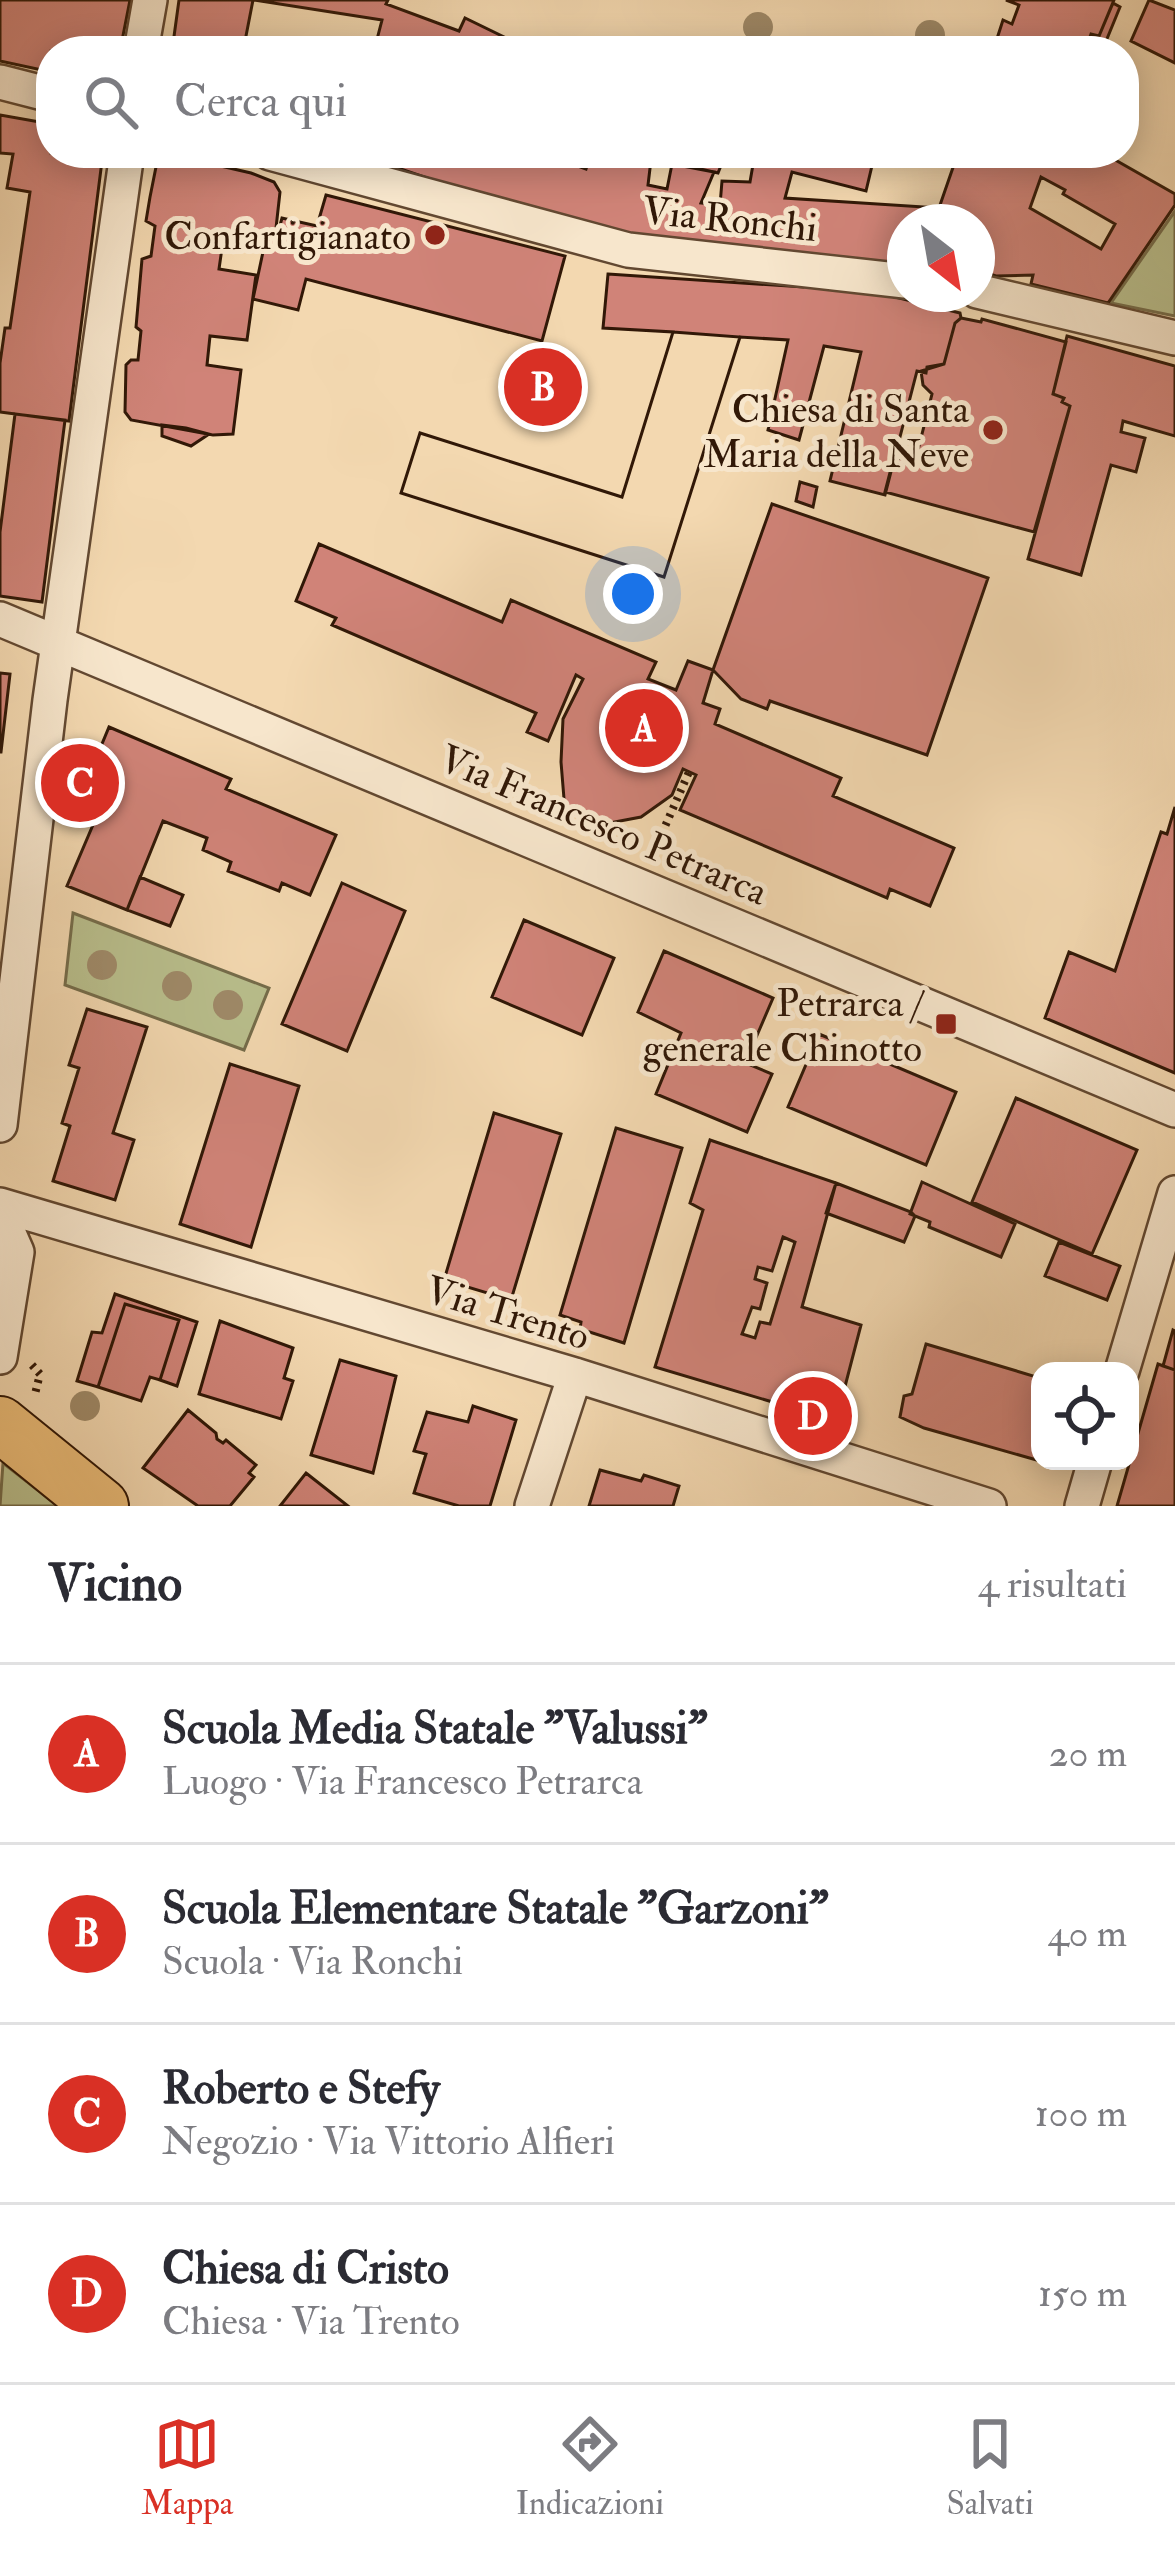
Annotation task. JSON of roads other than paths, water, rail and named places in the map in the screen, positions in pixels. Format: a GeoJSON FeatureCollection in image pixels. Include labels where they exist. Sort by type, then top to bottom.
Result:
{"type":"FeatureCollection","features":[{"type":"Feature","properties":{"kind":"main road"},"geometry":{"type":"LineString","coordinates":[[0,1424],[101,1506]]}},
{"type":"Feature","properties":{"kind":"street"},"geometry":{"type":"LineString","coordinates":[[144,36],[149,0]]}},
{"type":"Feature","properties":{"kind":"street"},"geometry":{"type":"LineString","coordinates":[[0,82],[36,90]]}},
{"type":"Feature","properties":{"kind":"street"},"geometry":{"type":"LineString","coordinates":[[0,1125],[59,644],[126,168]]}},
{"type":"Feature","properties":{"kind":"street","name":"Via Ronchi"},"geometry":{"type":"LineString","coordinates":[[325,168],[628,250],[887,278]]}},
{"type":"Feature","properties":{"kind":"street"},"geometry":{"type":"LineString","coordinates":[[995,295],[1175,338]]}},
{"type":"Feature","properties":{"kind":"street","name":"Via Francesco Petrarca"},"geometry":{"type":"LineString","coordinates":[[0,619],[1175,1110]]}},
{"type":"Feature","properties":{"kind":"street"},"geometry":{"type":"LineString","coordinates":[[1125,1362],[1175,1193]]}},
{"type":"Feature","properties":{"kind":"street"},"geometry":{"type":"LineString","coordinates":[[0,1209],[17,1252],[0,1357]]}},
{"type":"Feature","properties":{"kind":"street","name":"Via Trento"},"geometry":{"type":"LineString","coordinates":[[0,1209],[575,1375],[989,1506]]}},
{"type":"Feature","properties":{"kind":"street"},"geometry":{"type":"LineString","coordinates":[[532,1506],[575,1375]]}},
{"type":"Feature","properties":{"kind":"street"},"geometry":{"type":"LineString","coordinates":[[1082,1506],[1092,1470]]}},
{"type":"Feature","properties":{"kind":"place","name":"Confartigianato"},"geometry":{"type":"Point","coordinates":[435,235]}},
{"type":"Feature","properties":{"kind":"place","name":"Scuola Elementare Statale \"Garzoni\""},"geometry":{"type":"Point","coordinates":[543,387]}},
{"type":"Feature","properties":{"kind":"place","name":"Chiesa di Santa Maria della Neve"},"geometry":{"type":"Point","coordinates":[993,430]}},
{"type":"Feature","properties":{"kind":"place","name":"Scuola Media Statale \"Valussi\""},"geometry":{"type":"Point","coordinates":[644,728]}},
{"type":"Feature","properties":{"kind":"place","name":"Roberto e Stefy"},"geometry":{"type":"Point","coordinates":[80,783]}},
{"type":"Feature","properties":{"kind":"place","name":"Petrarca / generale Chinotto"},"geometry":{"type":"Point","coordinates":[946,1024]}},
{"type":"Feature","properties":{"kind":"place","name":"Chiesa di Cristo"},"geometry":{"type":"Point","coordinates":[813,1416]}}]}
